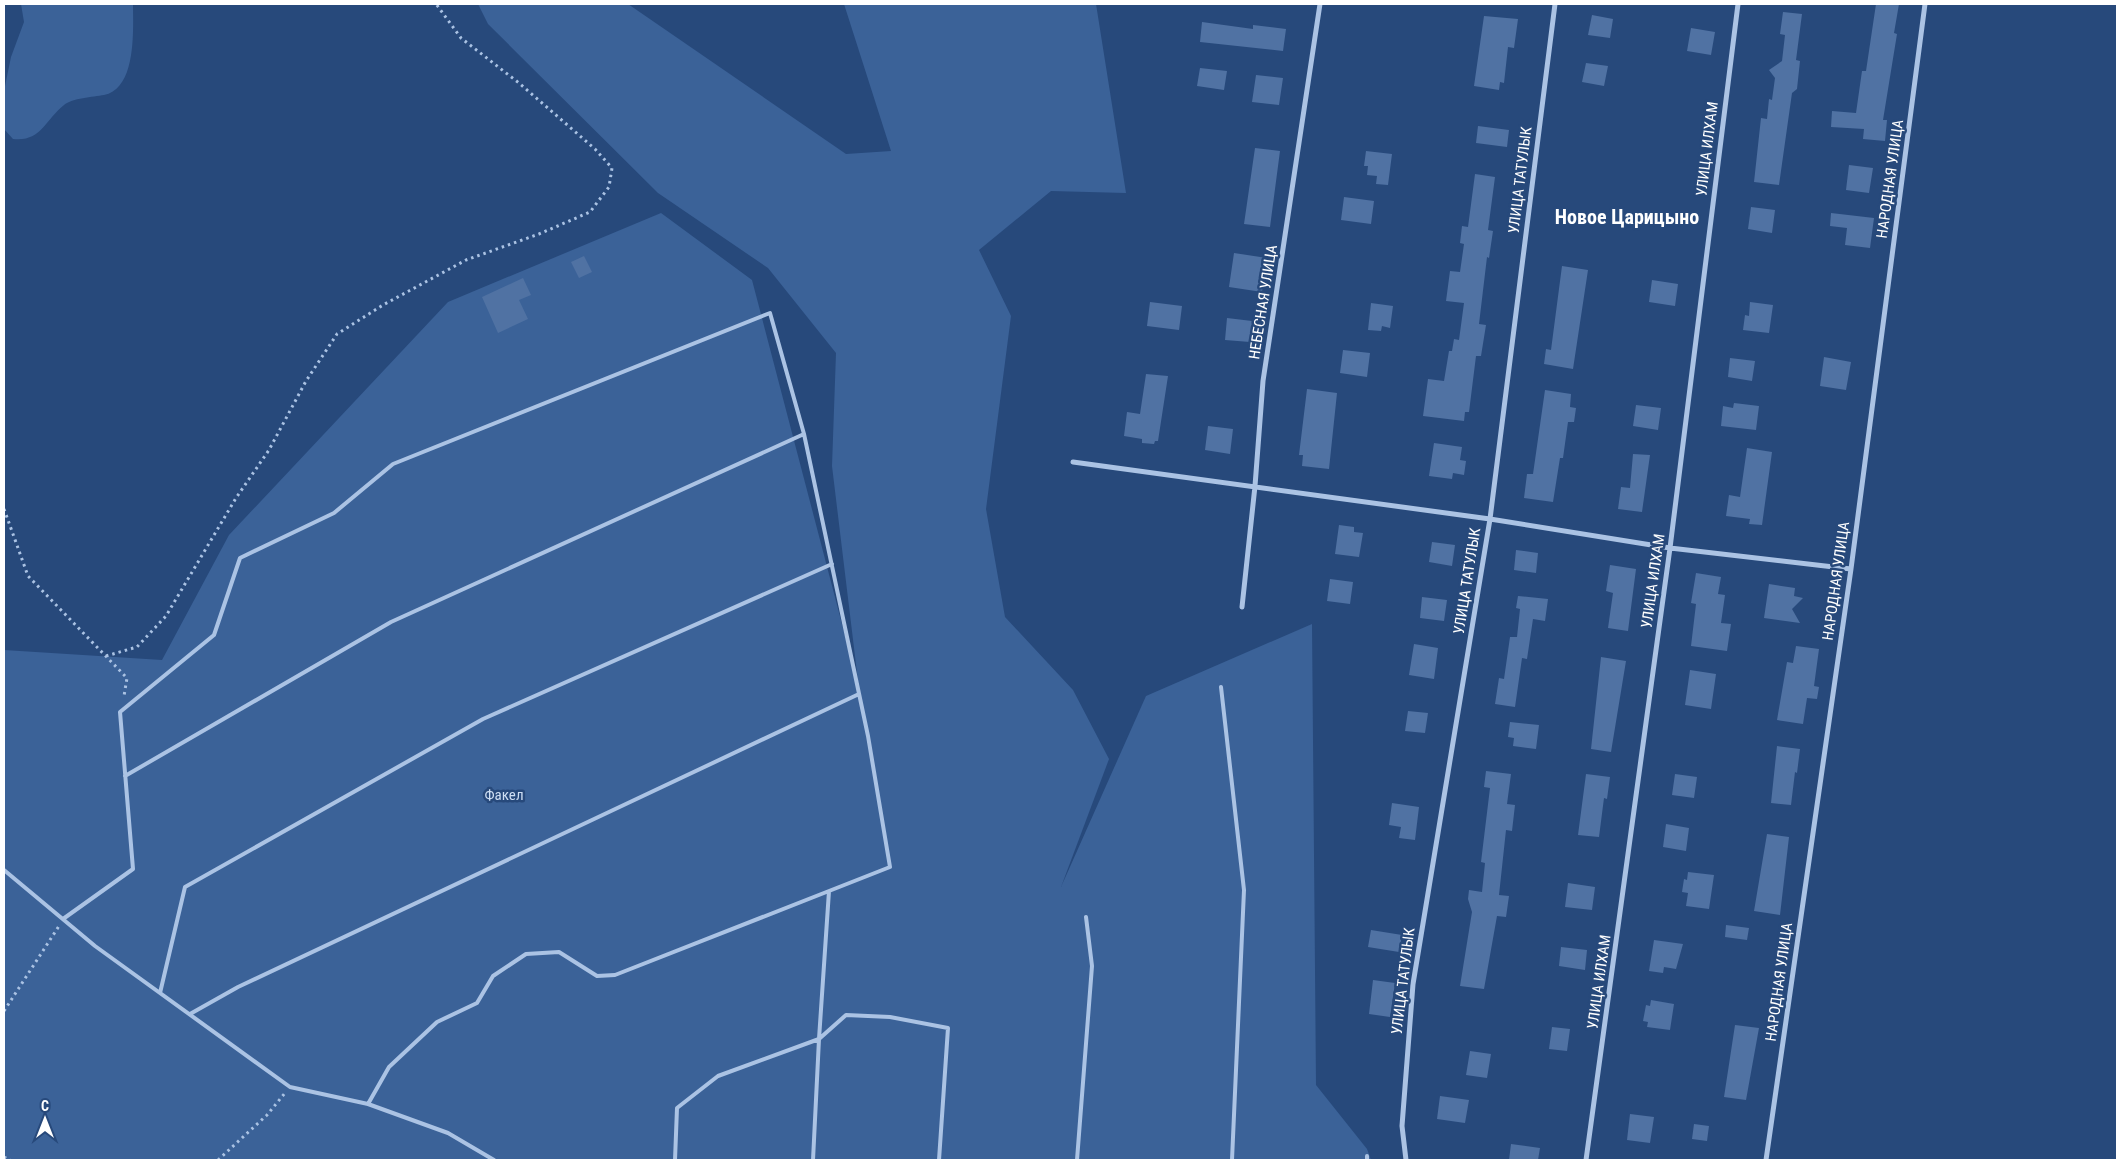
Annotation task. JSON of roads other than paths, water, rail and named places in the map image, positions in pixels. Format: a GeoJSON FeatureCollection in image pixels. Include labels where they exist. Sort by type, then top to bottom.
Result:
{"type":"FeatureCollection","features":[{"type":"Feature","properties":{"kind":"street","name":"НЕБЕСНАЯ УЛИЦА"},"geometry":{"type":"LineString","coordinates":[[1242,606],[1255,486],[1263,381],[1320,4]]}},
{"type":"Feature","properties":{"kind":"street","name":"УЛИЦА ТАТУЛЫК"},"geometry":{"type":"LineString","coordinates":[[1406,1160],[1402,1126],[1412,984],[1490,519],[1555,4]]}},
{"type":"Feature","properties":{"kind":"street","name":"УЛИЦА ИЛХАМ"},"geometry":{"type":"LineString","coordinates":[[1586,1160],[1670,548],[1738,4]]}},
{"type":"Feature","properties":{"kind":"street","name":"НАРОДНАЯ УЛИЦА"},"geometry":{"type":"LineString","coordinates":[[1766,1160],[1851,569],[1926,4]]}},
{"type":"Feature","properties":{"kind":"street"},"geometry":{"type":"LineString","coordinates":[[1073,462],[1490,519],[1670,548],[1851,569]]}},
{"type":"Feature","properties":{"kind":"lane"},"geometry":{"type":"LineString","coordinates":[[63,919],[133,869],[120,712],[214,635],[240,558],[334,512],[393,464],[770,313],[804,434],[860,694],[890,867],[615,975],[597,976],[559,952],[526,954],[493,976],[477,1003],[437,1022],[389,1067],[368,1104]]}},
{"type":"Feature","properties":{"kind":"lane"},"geometry":{"type":"LineString","coordinates":[[126,776],[391,622],[804,434]]}},
{"type":"Feature","properties":{"kind":"lane"},"geometry":{"type":"LineString","coordinates":[[160,993],[185,887],[483,719],[832,564]]}},
{"type":"Feature","properties":{"kind":"lane"},"geometry":{"type":"LineString","coordinates":[[1221,686],[1244,890],[1232,1160]]}},
{"type":"Feature","properties":{"kind":"lane"},"geometry":{"type":"LineString","coordinates":[[190,1014],[238,987],[860,694]]}},
{"type":"Feature","properties":{"kind":"lane"},"geometry":{"type":"LineString","coordinates":[[4,870],[63,919],[160,993],[290,1087],[368,1104],[448,1133],[494,1160]]}},
{"type":"Feature","properties":{"kind":"lane"},"geometry":{"type":"LineString","coordinates":[[813,1160],[829,891]]}},
{"type":"Feature","properties":{"kind":"lane"},"geometry":{"type":"LineString","coordinates":[[1077,1160],[1092,966],[1086,917]]}},
{"type":"Feature","properties":{"kind":"lane"},"geometry":{"type":"LineString","coordinates":[[676,1160],[677,1108],[718,1076],[819,1039],[846,1015],[890,1018],[948,1028],[938,1160]]}},
{"type":"Feature","properties":{"kind":"district","name":"Новое Царицыно"},"geometry":{"type":"Point","coordinates":[1627,217]}},
{"type":"Feature","properties":{"kind":"park label","name":"Факел"},"geometry":{"type":"Point","coordinates":[504,795]}}]}
